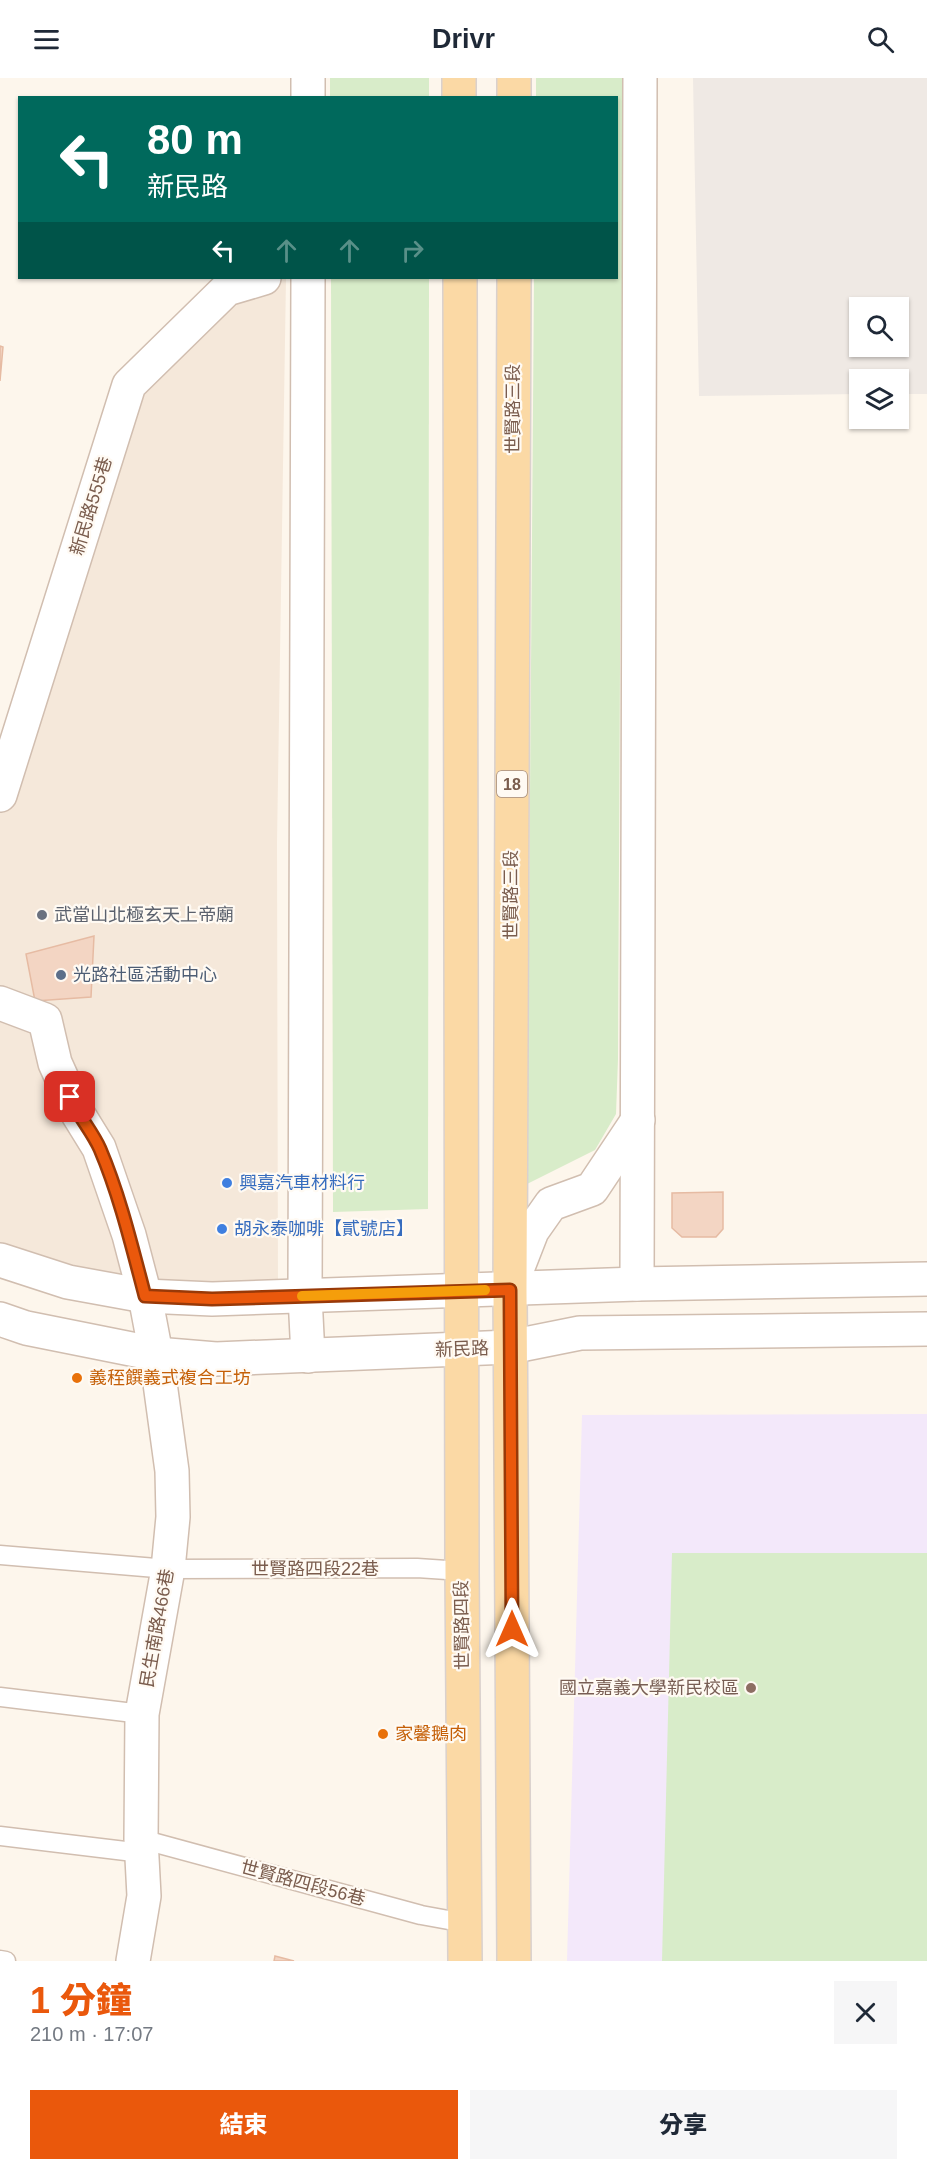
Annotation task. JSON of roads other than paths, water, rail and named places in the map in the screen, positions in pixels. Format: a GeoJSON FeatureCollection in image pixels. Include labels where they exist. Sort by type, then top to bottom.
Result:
{"type":"FeatureCollection","features":[{"type":"Feature","properties":{"kind":"main road"},"geometry":{"type":"LineString","coordinates":[[459,78],[459,96]]}},
{"type":"Feature","properties":{"kind":"main road"},"geometry":{"type":"LineString","coordinates":[[514,78],[514,96]]}},
{"type":"Feature","properties":{"kind":"main road"},"geometry":{"type":"LineString","coordinates":[[460,279],[461,1290]]}},
{"type":"Feature","properties":{"kind":"main road","name":"世賢路三段"},"geometry":{"type":"LineString","coordinates":[[510,1290],[514,279]]}},
{"type":"Feature","properties":{"kind":"main road","name":"世賢路四段"},"geometry":{"type":"LineString","coordinates":[[461,1290],[465,1961]]}},
{"type":"Feature","properties":{"kind":"main road","name":"18"},"geometry":{"type":"LineString","coordinates":[[510,1290],[514,1961]]}},
{"type":"Feature","properties":{"kind":"street"},"geometry":{"type":"LineString","coordinates":[[308,78],[308,96]]}},
{"type":"Feature","properties":{"kind":"street"},"geometry":{"type":"LineString","coordinates":[[637,1284],[640,78]]}},
{"type":"Feature","properties":{"kind":"street","name":"新民路555巷"},"geometry":{"type":"LineString","coordinates":[[0,795],[129,385],[227,289],[261,279]]}},
{"type":"Feature","properties":{"kind":"street"},"geometry":{"type":"LineString","coordinates":[[308,279],[305,1296],[308,1356]]}},
{"type":"Feature","properties":{"kind":"street","name":"民生南路466巷"},"geometry":{"type":"LineString","coordinates":[[0,1003],[45,1020],[56,1063],[78,1114],[99,1148],[129,1235],[145,1296],[156,1354],[172,1471],[173,1517],[168,1569],[142,1714],[141,1846],[144,1896],[133,1961]]}},
{"type":"Feature","properties":{"kind":"street"},"geometry":{"type":"LineString","coordinates":[[510,1290],[532,1231],[551,1204],[592,1189],[638,1120]]}},
{"type":"Feature","properties":{"kind":"street"},"geometry":{"type":"LineString","coordinates":[[0,1260],[68,1282],[145,1296],[212,1299],[637,1284],[927,1279]]}},
{"type":"Feature","properties":{"kind":"street","name":"新民路"},"geometry":{"type":"LineString","coordinates":[[0,1319],[26,1328],[156,1354],[216,1359],[510,1347],[580,1333],[927,1329]]}},
{"type":"Feature","properties":{"kind":"lane","name":"世賢路四段22巷"},"geometry":{"type":"LineString","coordinates":[[0,1555],[168,1569],[417,1568],[462,1571]]}},
{"type":"Feature","properties":{"kind":"lane"},"geometry":{"type":"LineString","coordinates":[[0,1696],[142,1714]]}},
{"type":"Feature","properties":{"kind":"lane","name":"世賢路四段56巷"},"geometry":{"type":"LineString","coordinates":[[0,1836],[141,1846],[421,1915],[465,1923]]}},
{"type":"Feature","properties":{"kind":"lane"},"geometry":{"type":"LineString","coordinates":[[0,1960],[6,1961]]}},
{"type":"Feature","properties":{"kind":"place","name":"武當山北極玄天上帝廟"},"geometry":{"type":"Point","coordinates":[42,915]}},
{"type":"Feature","properties":{"kind":"place","name":"光路社區活動中心"},"geometry":{"type":"Point","coordinates":[61,975]}},
{"type":"Feature","properties":{"kind":"place","name":"興嘉汽車材料行"},"geometry":{"type":"Point","coordinates":[227,1183]}},
{"type":"Feature","properties":{"kind":"place","name":"胡永泰咖啡【貳號店】"},"geometry":{"type":"Point","coordinates":[222,1229]}},
{"type":"Feature","properties":{"kind":"place","name":"義秷饌義式複合工坊"},"geometry":{"type":"Point","coordinates":[77,1378]}},
{"type":"Feature","properties":{"kind":"place","name":"國立嘉義大學新民校區"},"geometry":{"type":"Point","coordinates":[751,1688]}},
{"type":"Feature","properties":{"kind":"place","name":"家馨鵝肉"},"geometry":{"type":"Point","coordinates":[383,1734]}}]}
